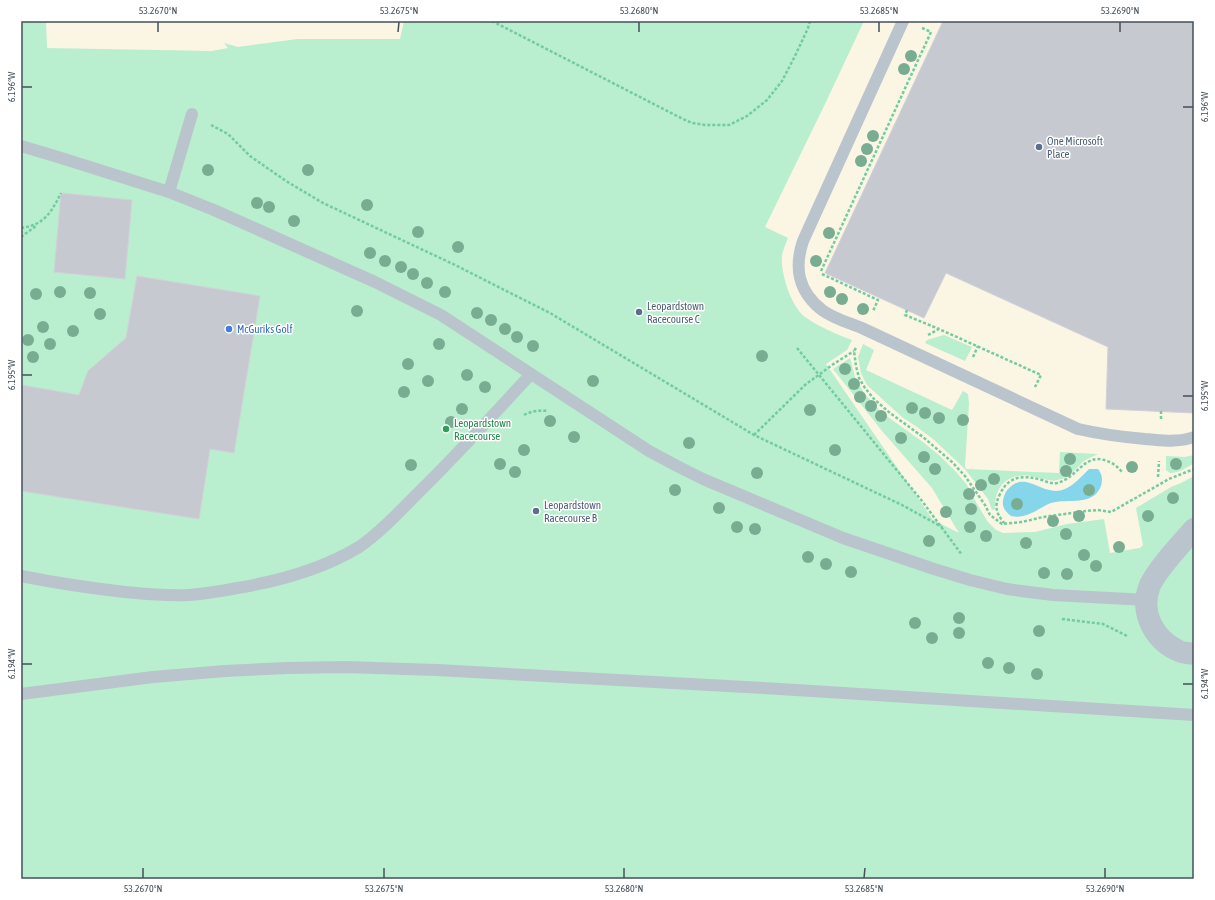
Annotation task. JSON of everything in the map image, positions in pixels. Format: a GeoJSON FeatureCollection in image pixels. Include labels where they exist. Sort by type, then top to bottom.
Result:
{"type":"FeatureCollection","features":[{"type":"Feature","properties":{"kind":"street"},"geometry":{"type":"LineString","coordinates":[[1194,529],[1158,572],[1150,585],[1147,600],[1148,616],[1154,631],[1166,644],[1180,652],[1194,654]]}},
{"type":"Feature","properties":{"kind":"street"},"geometry":{"type":"LineString","coordinates":[[1158,572],[1170,562],[1185,556],[1194,555]]}},
{"type":"Feature","properties":{"kind":"lane"},"geometry":{"type":"LineString","coordinates":[[903,21],[803,241],[798,260],[798,273],[810,298],[822,310],[1078,429],[1107,435],[1160,440],[1179,441],[1194,437]]}},
{"type":"Feature","properties":{"kind":"lane"},"geometry":{"type":"LineString","coordinates":[[169,192],[192,114]]}},
{"type":"Feature","properties":{"kind":"lane"},"geometry":{"type":"LineString","coordinates":[[21,146],[169,192],[214,210],[375,282],[441,315],[649,451],[679,468],[844,538],[934,569],[1007,589],[1053,595],[1147,600]]}},
{"type":"Feature","properties":{"kind":"lane"},"geometry":{"type":"LineString","coordinates":[[21,576],[99,589],[151,594],[188,595],[268,583],[309,571],[334,561],[360,546],[385,526],[455,456],[531,374]]}},
{"type":"Feature","properties":{"kind":"lane"},"geometry":{"type":"LineString","coordinates":[[21,694],[154,677],[225,671],[344,667],[796,690],[1194,715]]}},
{"type":"Feature","properties":{"kind":"path"},"geometry":{"type":"LineString","coordinates":[[492,21],[679,117],[692,123],[705,125],[729,125],[748,116],[766,100],[782,81],[795,56],[810,21]]}},
{"type":"Feature","properties":{"kind":"path"},"geometry":{"type":"LineString","coordinates":[[920,27],[931,32],[820,273],[878,300],[854,352],[859,378],[865,388],[890,413],[923,437],[952,462],[965,476],[990,515],[1002,524],[1011,524],[1043,517],[1086,511],[1098,510],[1111,512],[1169,480],[1194,469]]}},
{"type":"Feature","properties":{"kind":"path"},"geometry":{"type":"LineString","coordinates":[[192,114],[228,134],[250,156],[286,181],[323,203],[454,264],[550,313],[754,435],[902,505],[942,526]]}},
{"type":"Feature","properties":{"kind":"path"},"geometry":{"type":"LineString","coordinates":[[21,238],[40,223],[53,210],[61,193]]}},
{"type":"Feature","properties":{"kind":"path"},"geometry":{"type":"LineString","coordinates":[[21,228],[28,228],[40,223]]}},
{"type":"Feature","properties":{"kind":"path"},"geometry":{"type":"LineString","coordinates":[[907,310],[905,315],[1041,375],[1028,406]]}},
{"type":"Feature","properties":{"kind":"path"},"geometry":{"type":"LineString","coordinates":[[922,338],[939,329]]}},
{"type":"Feature","properties":{"kind":"path"},"geometry":{"type":"LineString","coordinates":[[797,348],[922,500],[956,546],[979,582]]}},
{"type":"Feature","properties":{"kind":"path"},"geometry":{"type":"LineString","coordinates":[[754,435],[805,385],[832,365],[854,352]]}},
{"type":"Feature","properties":{"kind":"path"},"geometry":{"type":"LineString","coordinates":[[1011,524],[1003,522],[997,512],[996,505],[997,499],[1002,490],[1012,479],[1027,477],[1055,484],[1068,479],[1091,459],[1104,459],[1114,464],[1122,472]]}},
{"type":"Feature","properties":{"kind":"shaded area","name":"One Microsoft Place"},"geometry":{"type":"Polygon","coordinates":[[[21,21],[1194,21],[1194,494],[1140,548],[1024,567],[933,520],[826,364],[451,39],[298,39],[212,51],[35,100],[21,21]]]}},
{"type":"Feature","properties":{"kind":"green space","name":"Leopardstown Racecourse"},"geometry":{"type":"Polygon","coordinates":[[[21,21],[46,21],[47,48],[212,51],[228,48],[224,43],[238,47],[298,39],[400,39],[404,21],[864,21],[765,227],[788,238],[782,253],[782,262],[785,279],[791,297],[795,305],[805,317],[828,330],[852,340],[847,350],[826,364],[933,520],[959,533],[932,488],[882,431],[833,369],[850,358],[855,377],[864,393],[881,412],[923,442],[957,473],[967,485],[988,522],[996,530],[1003,533],[1035,532],[1067,524],[1104,519],[1110,553],[1140,548],[1143,545],[1136,508],[1171,487],[1194,476],[1194,879],[21,879],[21,21]]]}},
{"type":"Feature","properties":{"kind":"green space"},"geometry":{"type":"Polygon","coordinates":[[[944,335],[972,347],[965,361],[925,343],[927,340],[944,335]]]}},
{"type":"Feature","properties":{"kind":"green space"},"geometry":{"type":"Polygon","coordinates":[[[863,344],[874,350],[866,370],[952,410],[963,391],[968,394],[969,404],[966,469],[1059,473],[1060,452],[1098,454],[1084,461],[1072,473],[1062,479],[1051,481],[1038,477],[1018,476],[1006,481],[997,493],[995,509],[992,510],[988,499],[964,468],[933,439],[902,417],[867,385],[861,373],[858,357],[863,344]]]}},
{"type":"Feature","properties":{"kind":"green space"},"geometry":{"type":"Polygon","coordinates":[[[1194,455],[1194,463],[1185,468],[1173,473],[1166,470],[1166,456],[1185,457],[1194,455]]]}},
{"type":"Feature","properties":{"kind":"water"},"geometry":{"type":"Polygon","coordinates":[[[1089,469],[1098,469],[1102,477],[1101,486],[1097,493],[1092,497],[1051,503],[1030,514],[1020,517],[1011,516],[1004,508],[1003,501],[1005,493],[1014,484],[1026,482],[1050,490],[1060,491],[1072,485],[1089,469]]]}},
{"type":"Feature","properties":{"kind":"building","name":"One Microsoft Place"},"geometry":{"type":"Polygon","coordinates":[[[943,21],[1194,21],[1194,413],[1106,409],[1108,347],[946,273],[924,318],[825,273],[943,21]]]}},
{"type":"Feature","properties":{"kind":"building"},"geometry":{"type":"Polygon","coordinates":[[[61,193],[132,200],[125,279],[54,272],[61,193]]]}},
{"type":"Feature","properties":{"kind":"building"},"geometry":{"type":"Polygon","coordinates":[[[137,276],[260,296],[234,453],[210,449],[199,519],[21,491],[21,385],[79,395],[88,371],[126,338],[137,276]]]}},
{"type":"Feature","properties":{"kind":"place","name":"One Microsoft Place"},"geometry":{"type":"Point","coordinates":[1039,147]}},
{"type":"Feature","properties":{"kind":"place","name":"Leopardstown Racecourse C"},"geometry":{"type":"Point","coordinates":[639,312]}},
{"type":"Feature","properties":{"kind":"place","name":"McGuriks Golf"},"geometry":{"type":"Point","coordinates":[229,329]}},
{"type":"Feature","properties":{"kind":"place","name":"Leopardstown Racecourse"},"geometry":{"type":"Point","coordinates":[446,429]}},
{"type":"Feature","properties":{"kind":"place","name":"Leopardstown Racecourse B"},"geometry":{"type":"Point","coordinates":[536,511]}}]}
